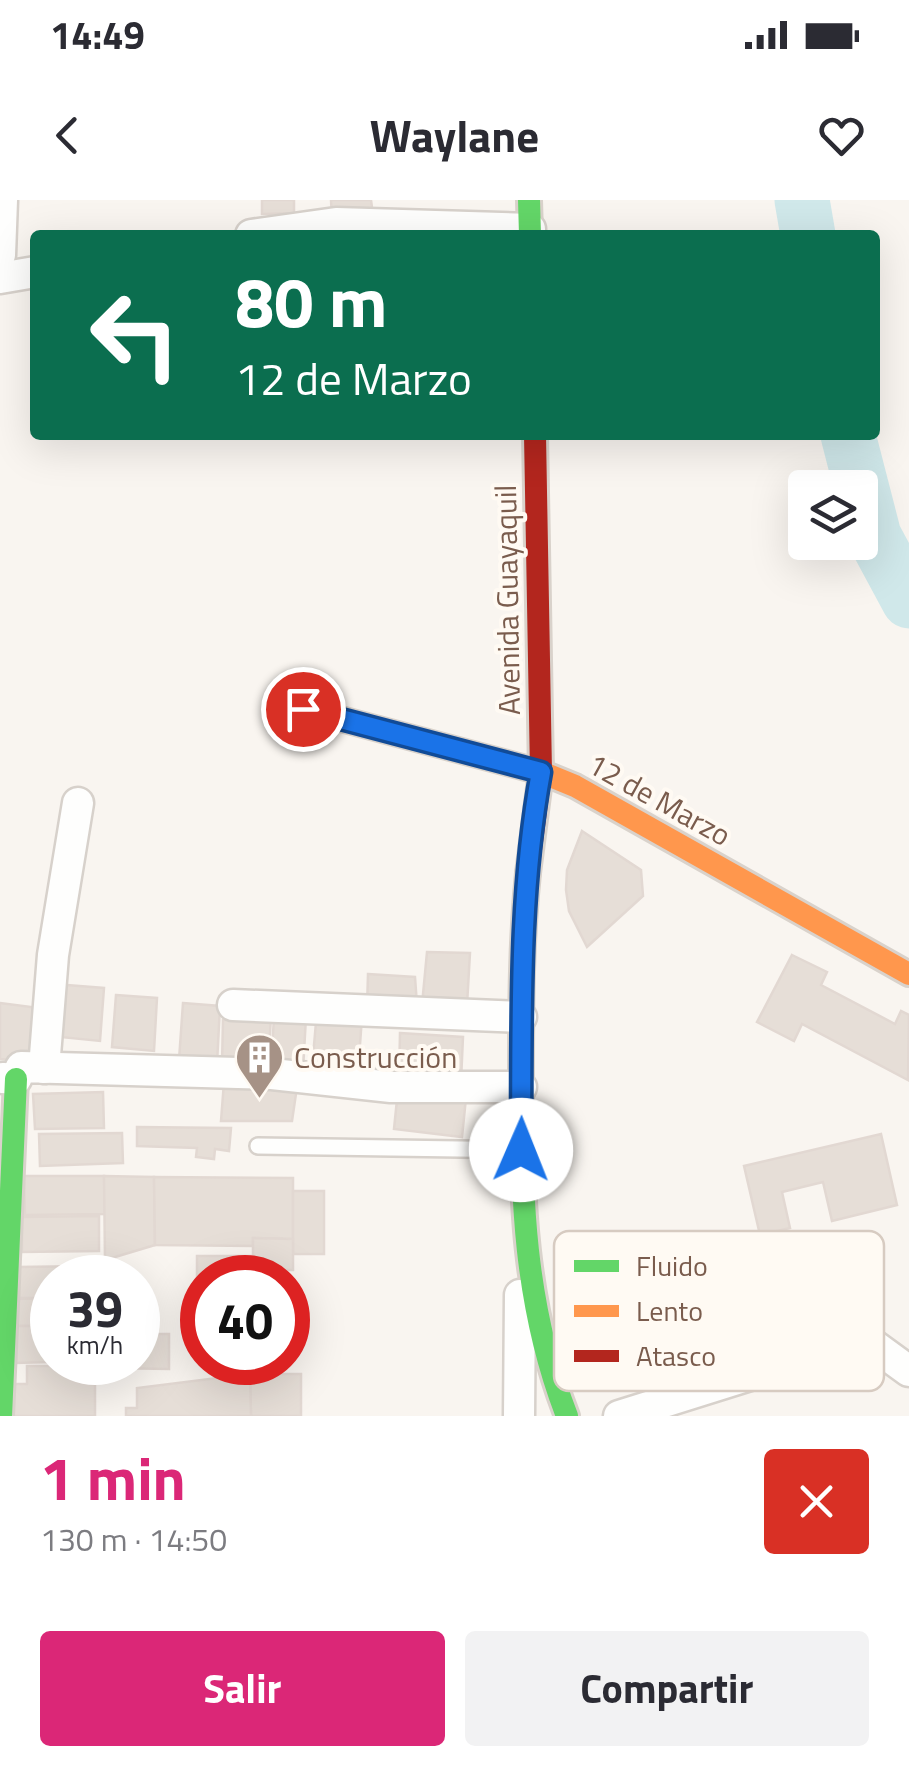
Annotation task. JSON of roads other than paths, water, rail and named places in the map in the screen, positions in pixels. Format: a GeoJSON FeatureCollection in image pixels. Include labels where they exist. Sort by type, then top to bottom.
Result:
{"type":"FeatureCollection","features":[{"type":"Feature","properties":{"kind":"street"},"geometry":{"type":"LineString","coordinates":[[0,255],[2,200]]}},
{"type":"Feature","properties":{"kind":"street"},"geometry":{"type":"LineString","coordinates":[[286,230],[336,223],[529,221]]}},
{"type":"Feature","properties":{"kind":"street"},"geometry":{"type":"LineString","coordinates":[[0,278],[30,273]]}},
{"type":"Feature","properties":{"kind":"street","name":"Avenida Guayaquil"},"geometry":{"type":"LineString","coordinates":[[535,440],[541,772],[531,827],[521,1017],[522,1212],[535,1316],[554,1375]]}},
{"type":"Feature","properties":{"kind":"street","name":"12 de Marzo"},"geometry":{"type":"LineString","coordinates":[[303,709],[541,772],[592,795],[909,974]]}},
{"type":"Feature","properties":{"kind":"street"},"geometry":{"type":"LineString","coordinates":[[1,1416],[20,1075],[53,955],[78,803]]}},
{"type":"Feature","properties":{"kind":"street"},"geometry":{"type":"LineString","coordinates":[[233,1005],[521,1017]]}},
{"type":"Feature","properties":{"kind":"street"},"geometry":{"type":"LineString","coordinates":[[20,1075],[272,1074],[390,1087],[522,1087]]}},
{"type":"Feature","properties":{"kind":"street"},"geometry":{"type":"LineString","coordinates":[[519,1416],[522,1212]]}},
{"type":"Feature","properties":{"kind":"street"},"geometry":{"type":"LineString","coordinates":[[884,1353],[909,1371]]}},
{"type":"Feature","properties":{"kind":"street","name":"Avenida Guayaquil"},"geometry":{"type":"LineString","coordinates":[[559,1391],[567,1416]]}},
{"type":"Feature","properties":{"kind":"street"},"geometry":{"type":"LineString","coordinates":[[619,1416],[699,1391]]}},
{"type":"Feature","properties":{"kind":"lane"},"geometry":{"type":"LineString","coordinates":[[258,1146],[521,1150]]}},
{"type":"Feature","properties":{"kind":"waterway"},"geometry":{"type":"LineString","coordinates":[[802,200],[807,230]]}},
{"type":"Feature","properties":{"kind":"waterway"},"geometry":{"type":"LineString","coordinates":[[849,440],[874,536],[909,601]]}},
{"type":"Feature","properties":{"kind":"place","name":"Construcción"},"geometry":{"type":"Point","coordinates":[259,1100]}}]}
